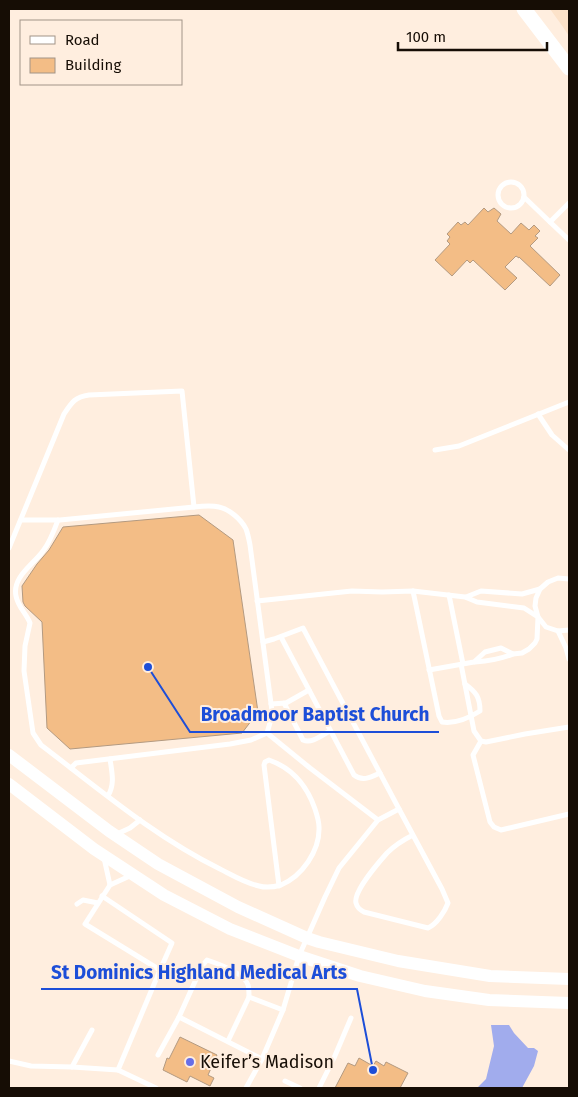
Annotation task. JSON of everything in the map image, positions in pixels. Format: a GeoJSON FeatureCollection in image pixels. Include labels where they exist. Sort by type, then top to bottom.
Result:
{"type":"FeatureCollection","features":[{"type":"Feature","properties":{"kind":"main road"},"geometry":{"type":"LineString","coordinates":[[524,9],[569,68]]}},
{"type":"Feature","properties":{"kind":"street"},"geometry":{"type":"LineString","coordinates":[[9,755],[110,831],[158,864],[238,907],[307,938],[398,961],[490,976],[569,979]]}},
{"type":"Feature","properties":{"kind":"street"},"geometry":{"type":"LineString","coordinates":[[9,784],[103,855],[164,895],[230,929],[299,956],[360,976],[425,991],[489,1000],[569,1003]]}},
{"type":"Feature","properties":{"kind":"lane"},"geometry":{"type":"LineString","coordinates":[[524,197],[522,203],[518,206],[508,208],[500,202],[498,193],[505,183],[513,182],[520,185],[523,189],[524,197],[569,240]]}},
{"type":"Feature","properties":{"kind":"lane"},"geometry":{"type":"LineString","coordinates":[[550,222],[569,203]]}},
{"type":"Feature","properties":{"kind":"lane"},"geometry":{"type":"LineString","coordinates":[[9,548],[64,414],[79,396],[182,391],[194,507]]}},
{"type":"Feature","properties":{"kind":"lane"},"geometry":{"type":"LineString","coordinates":[[435,450],[459,446],[569,402]]}},
{"type":"Feature","properties":{"kind":"lane"},"geometry":{"type":"LineString","coordinates":[[538,414],[552,435],[569,450]]}},
{"type":"Feature","properties":{"kind":"lane"},"geometry":{"type":"LineString","coordinates":[[21,520],[58,520],[212,506],[224,508],[235,515],[246,528],[250,545],[271,704],[272,716],[267,734]]}},
{"type":"Feature","properties":{"kind":"lane"},"geometry":{"type":"LineString","coordinates":[[58,520],[42,552],[19,578],[15,589],[18,605],[30,623],[25,646],[24,666],[33,733],[41,745],[140,820],[203,861],[260,887],[279,886],[287,883],[306,866],[317,842],[320,826],[305,787],[298,778],[282,765],[269,760],[264,765],[279,886]]}},
{"type":"Feature","properties":{"kind":"lane"},"geometry":{"type":"LineString","coordinates":[[429,670],[496,659],[522,653],[529,649],[537,639],[538,617],[535,606],[540,589],[548,582],[558,578],[569,579]]}},
{"type":"Feature","properties":{"kind":"lane"},"geometry":{"type":"LineString","coordinates":[[465,597],[481,592],[522,594],[540,589]]}},
{"type":"Feature","properties":{"kind":"lane"},"geometry":{"type":"LineString","coordinates":[[258,601],[352,591],[413,591],[449,594],[465,597],[477,602],[524,608],[538,617],[546,626],[558,631],[569,630]]}},
{"type":"Feature","properties":{"kind":"lane"},"geometry":{"type":"LineString","coordinates":[[413,591],[439,716],[442,722],[449,723],[471,717],[480,711],[477,693],[465,684]]}},
{"type":"Feature","properties":{"kind":"lane"},"geometry":{"type":"LineString","coordinates":[[449,594],[474,731],[481,741],[486,742],[569,727]]}},
{"type":"Feature","properties":{"kind":"lane"},"geometry":{"type":"LineString","coordinates":[[263,642],[304,628],[442,890],[448,902],[433,925],[428,928],[364,912],[355,902],[358,892],[380,861],[396,845],[413,835]]}},
{"type":"Feature","properties":{"kind":"lane"},"geometry":{"type":"LineString","coordinates":[[558,631],[569,659]]}},
{"type":"Feature","properties":{"kind":"lane"},"geometry":{"type":"LineString","coordinates":[[281,637],[354,776],[365,779],[380,773]]}},
{"type":"Feature","properties":{"kind":"lane"},"geometry":{"type":"LineString","coordinates":[[474,662],[485,652],[502,648],[513,654]]}},
{"type":"Feature","properties":{"kind":"lane"},"geometry":{"type":"LineString","coordinates":[[271,704],[290,701],[309,690]]}},
{"type":"Feature","properties":{"kind":"lane"},"geometry":{"type":"LineString","coordinates":[[284,703],[300,736],[306,742],[312,741],[330,731]]}},
{"type":"Feature","properties":{"kind":"lane"},"geometry":{"type":"LineString","coordinates":[[71,768],[76,763],[230,744],[251,740],[267,734]]}},
{"type":"Feature","properties":{"kind":"lane"},"geometry":{"type":"LineString","coordinates":[[267,734],[378,820]]}},
{"type":"Feature","properties":{"kind":"lane"},"geometry":{"type":"LineString","coordinates":[[481,741],[473,755],[490,822],[494,827],[501,830],[569,814]]}},
{"type":"Feature","properties":{"kind":"lane"},"geometry":{"type":"LineString","coordinates":[[108,796],[113,784],[110,759]]}},
{"type":"Feature","properties":{"kind":"lane"},"geometry":{"type":"LineString","coordinates":[[246,1088],[262,1059],[282,1010],[299,956],[324,897],[339,868],[378,820],[399,809]]}},
{"type":"Feature","properties":{"kind":"lane"},"geometry":{"type":"LineString","coordinates":[[110,831],[116,834],[124,832],[140,820]]}},
{"type":"Feature","properties":{"kind":"lane"},"geometry":{"type":"LineString","coordinates":[[103,855],[110,885]]}},
{"type":"Feature","properties":{"kind":"lane"},"geometry":{"type":"LineString","coordinates":[[133,875],[110,885],[82,923],[160,970]]}},
{"type":"Feature","properties":{"kind":"lane"},"geometry":{"type":"LineString","coordinates":[[102,896],[172,943],[118,1070]]}},
{"type":"Feature","properties":{"kind":"lane"},"geometry":{"type":"LineString","coordinates":[[77,904],[83,900],[98,903]]}},
{"type":"Feature","properties":{"kind":"lane"},"geometry":{"type":"LineString","coordinates":[[158,1055],[179,1017],[202,966],[207,960],[231,970],[244,978],[248,985],[249,997],[228,1041]]}},
{"type":"Feature","properties":{"kind":"lane"},"geometry":{"type":"LineString","coordinates":[[249,997],[282,1010]]}},
{"type":"Feature","properties":{"kind":"lane"},"geometry":{"type":"LineString","coordinates":[[179,1017],[262,1059]]}},
{"type":"Feature","properties":{"kind":"lane"},"geometry":{"type":"LineString","coordinates":[[319,1088],[351,1018]]}},
{"type":"Feature","properties":{"kind":"lane"},"geometry":{"type":"LineString","coordinates":[[72,1067],[92,1030]]}},
{"type":"Feature","properties":{"kind":"lane"},"geometry":{"type":"LineString","coordinates":[[9,1061],[31,1066],[118,1070],[156,1088]]}},
{"type":"Feature","properties":{"kind":"lane"},"geometry":{"type":"LineString","coordinates":[[286,1081],[300,1088]]}},
{"type":"Feature","properties":{"kind":"shaded area"},"geometry":{"type":"Polygon","coordinates":[[[550,9],[569,9],[569,36],[563,27],[550,9]]]}},
{"type":"Feature","properties":{"kind":"water"},"geometry":{"type":"Polygon","coordinates":[[[491,1025],[509,1025],[528,1048],[534,1048],[538,1051],[534,1066],[522,1088],[477,1088],[486,1079],[494,1046],[491,1025]]]}},
{"type":"Feature","properties":{"kind":"building"},"geometry":{"type":"Polygon","coordinates":[[[484,208],[488,212],[494,208],[501,214],[497,221],[511,234],[521,223],[529,230],[534,225],[540,231],[535,236],[538,238],[530,246],[560,275],[550,286],[516,256],[505,267],[517,278],[505,290],[473,260],[470,263],[467,260],[452,276],[435,260],[450,244],[447,241],[450,237],[447,234],[458,222],[461,225],[465,222],[468,225],[484,208]]]}},
{"type":"Feature","properties":{"kind":"building"},"geometry":{"type":"Polygon","coordinates":[[[199,515],[233,540],[258,712],[242,733],[70,749],[47,728],[42,622],[25,606],[22,586],[49,550],[63,527],[199,515]]]}},
{"type":"Feature","properties":{"kind":"building","name":"Keifer’s Madison"},"geometry":{"type":"Polygon","coordinates":[[[180,1037],[217,1055],[208,1075],[214,1078],[210,1086],[190,1076],[187,1082],[163,1070],[167,1058],[169,1059],[180,1037]]]}},
{"type":"Feature","properties":{"kind":"building"},"geometry":{"type":"Polygon","coordinates":[[[359,1058],[373,1066],[376,1061],[384,1066],[386,1062],[408,1073],[400,1088],[335,1088],[348,1063],[355,1066],[359,1058]]]}},
{"type":"Feature","properties":{"kind":"place","name":"Broadmoor Baptist Church"},"geometry":{"type":"Point","coordinates":[148,667]}},
{"type":"Feature","properties":{"kind":"place","name":"Keifer’s Madison"},"geometry":{"type":"Point","coordinates":[190,1062]}},
{"type":"Feature","properties":{"kind":"place","name":"St Dominics Highland Medical Arts"},"geometry":{"type":"Point","coordinates":[373,1070]}}]}
